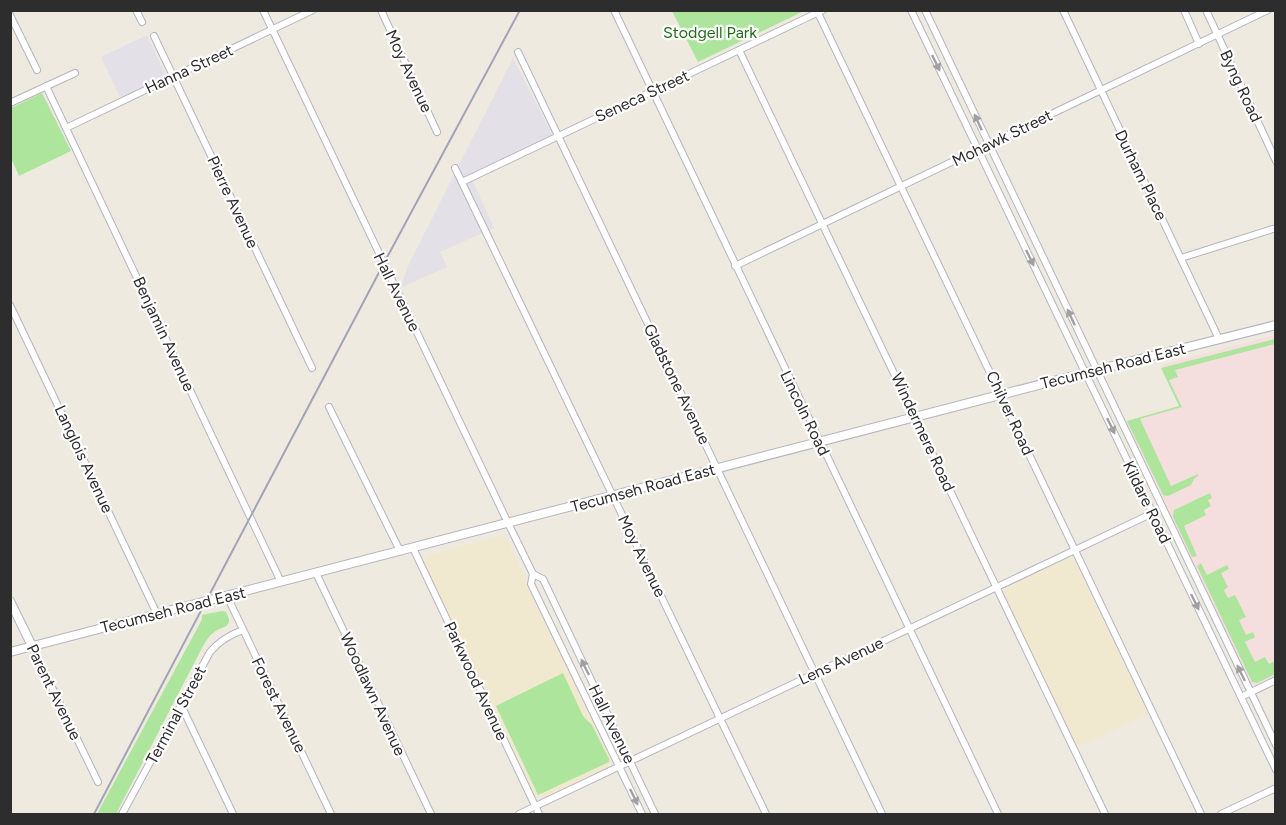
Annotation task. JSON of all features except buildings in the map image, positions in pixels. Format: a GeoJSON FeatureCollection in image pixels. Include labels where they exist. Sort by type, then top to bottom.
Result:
{"type":"FeatureCollection","features":[{"type":"Feature","properties":{"kind":"main road","name":"Tecumseh Road East"},"geometry":{"type":"LineString","coordinates":[[10,652],[1275,325]]}},
{"type":"Feature","properties":{"kind":"street"},"geometry":{"type":"LineString","coordinates":[[136,10],[142,22]]}},
{"type":"Feature","properties":{"kind":"street","name":"Hall Avenue"},"geometry":{"type":"LineString","coordinates":[[263,10],[508,523],[533,574],[543,579],[655,814]]}},
{"type":"Feature","properties":{"kind":"street","name":"Hanna Street"},"geometry":{"type":"LineString","coordinates":[[66,128],[313,10]]}},
{"type":"Feature","properties":{"kind":"street","name":"Moy Avenue"},"geometry":{"type":"LineString","coordinates":[[381,10],[437,132]]}},
{"type":"Feature","properties":{"kind":"street","name":"Lincoln Road"},"geometry":{"type":"LineString","coordinates":[[614,10],[998,814]]}},
{"type":"Feature","properties":{"kind":"street","name":"Kildare Road"},"geometry":{"type":"LineString","coordinates":[[911,10],[1275,770]]}},
{"type":"Feature","properties":{"kind":"street","name":"Kildare Road"},"geometry":{"type":"LineString","coordinates":[[925,10],[1275,745]]}},
{"type":"Feature","properties":{"kind":"street","name":"Durham Place"},"geometry":{"type":"LineString","coordinates":[[1063,10],[1219,339]]}},
{"type":"Feature","properties":{"kind":"street","name":"Byng Road"},"geometry":{"type":"LineString","coordinates":[[1184,10],[1199,44]]}},
{"type":"Feature","properties":{"kind":"street","name":"Byng Road"},"geometry":{"type":"LineString","coordinates":[[1206,10],[1275,161]]}},
{"type":"Feature","properties":{"kind":"street","name":"Mohawk Street"},"geometry":{"type":"LineString","coordinates":[[735,266],[1268,10]]}},
{"type":"Feature","properties":{"kind":"street","name":"Seneca Street"},"geometry":{"type":"LineString","coordinates":[[462,182],[820,12]]}},
{"type":"Feature","properties":{"kind":"street","name":"Chilver Road"},"geometry":{"type":"LineString","coordinates":[[820,12],[1201,814]]}},
{"type":"Feature","properties":{"kind":"street"},"geometry":{"type":"LineString","coordinates":[[10,15],[37,70]]}},
{"type":"Feature","properties":{"kind":"street","name":"Pierre Avenue"},"geometry":{"type":"LineString","coordinates":[[154,36],[312,368]]}},
{"type":"Feature","properties":{"kind":"street","name":"Windermere Road"},"geometry":{"type":"LineString","coordinates":[[739,50],[1105,814]]}},
{"type":"Feature","properties":{"kind":"street","name":"Gladstone Avenue"},"geometry":{"type":"LineString","coordinates":[[518,52],[882,814]]}},
{"type":"Feature","properties":{"kind":"street"},"geometry":{"type":"LineString","coordinates":[[10,103],[75,73]]}},
{"type":"Feature","properties":{"kind":"street","name":"Benjamin Avenue"},"geometry":{"type":"LineString","coordinates":[[46,86],[281,582]]}},
{"type":"Feature","properties":{"kind":"street","name":"Moy Avenue"},"geometry":{"type":"LineString","coordinates":[[455,168],[766,814]]}},
{"type":"Feature","properties":{"kind":"street"},"geometry":{"type":"LineString","coordinates":[[1181,258],[1275,228]]}},
{"type":"Feature","properties":{"kind":"street"},"geometry":{"type":"LineString","coordinates":[[1019,234],[1029,229]]}},
{"type":"Feature","properties":{"kind":"street","name":"Langlois Avenue"},"geometry":{"type":"LineString","coordinates":[[10,304],[158,614]]}},
{"type":"Feature","properties":{"kind":"street"},"geometry":{"type":"LineString","coordinates":[[329,407],[400,551]]}},
{"type":"Feature","properties":{"kind":"street","name":"Lens Avenue"},"geometry":{"type":"LineString","coordinates":[[519,814],[1162,508]]}},
{"type":"Feature","properties":{"kind":"street","name":"Parkwood Avenue"},"geometry":{"type":"LineString","coordinates":[[413,548],[539,814]]}},
{"type":"Feature","properties":{"kind":"street","name":"Woodlawn Avenue"},"geometry":{"type":"LineString","coordinates":[[316,573],[431,814]]}},
{"type":"Feature","properties":{"kind":"street","name":"Hall Avenue"},"geometry":{"type":"LineString","coordinates":[[533,574],[531,584],[642,814]]}},
{"type":"Feature","properties":{"kind":"street","name":"Forest Avenue"},"geometry":{"type":"LineString","coordinates":[[226,596],[331,814]]}},
{"type":"Feature","properties":{"kind":"street","name":"Parent Avenue"},"geometry":{"type":"LineString","coordinates":[[10,601],[98,782]]}},
{"type":"Feature","properties":{"kind":"street","name":"Terminal Street"},"geometry":{"type":"LineString","coordinates":[[122,814],[210,652],[227,636],[243,630]]}},
{"type":"Feature","properties":{"kind":"street"},"geometry":{"type":"LineString","coordinates":[[1241,697],[1275,680]]}},
{"type":"Feature","properties":{"kind":"street"},"geometry":{"type":"LineString","coordinates":[[181,705],[233,814]]}},
{"type":"Feature","properties":{"kind":"street"},"geometry":{"type":"LineString","coordinates":[[1221,814],[1275,788]]}},
{"type":"Feature","properties":{"kind":"shaded area"},"geometry":{"type":"Polygon","coordinates":[[[147,35],[166,76],[121,99],[101,57],[147,35]]]}},
{"type":"Feature","properties":{"kind":"shaded area"},"geometry":{"type":"Polygon","coordinates":[[[513,58],[553,136],[470,175],[494,228],[440,252],[447,267],[400,288],[409,264],[513,58]]]}},
{"type":"Feature","properties":{"kind":"shaded area"},"geometry":{"type":"Polygon","coordinates":[[[1275,335],[1275,676],[1257,685],[1250,684],[1126,423],[1182,407],[1162,365],[1275,335]]]}},
{"type":"Feature","properties":{"kind":"shaded area"},"geometry":{"type":"Polygon","coordinates":[[[499,536],[506,538],[612,763],[607,769],[546,797],[537,797],[532,791],[424,565],[426,556],[499,536]]]}},
{"type":"Feature","properties":{"kind":"shaded area"},"geometry":{"type":"Polygon","coordinates":[[[1072,558],[1148,714],[1077,748],[1003,594],[1005,588],[1062,560],[1072,558]]]}},
{"type":"Feature","properties":{"kind":"green space","name":"Stodgell Park"},"geometry":{"type":"Polygon","coordinates":[[[672,11],[804,11],[698,62],[672,11]]]}},
{"type":"Feature","properties":{"kind":"green space"},"geometry":{"type":"Polygon","coordinates":[[[42,93],[71,151],[19,176],[11,158],[11,108],[42,93]]]}},
{"type":"Feature","properties":{"kind":"green space"},"geometry":{"type":"Polygon","coordinates":[[[1275,339],[1275,344],[1175,370],[1178,377],[1169,380],[1182,407],[1140,419],[1171,486],[1198,474],[1198,476],[1191,485],[1168,496],[1163,495],[1127,421],[1179,406],[1161,368],[1275,339]]]}},
{"type":"Feature","properties":{"kind":"green space"},"geometry":{"type":"Polygon","coordinates":[[[1210,493],[1212,498],[1208,500],[1211,506],[1204,510],[1206,515],[1184,526],[1197,556],[1192,557],[1173,517],[1174,510],[1210,493]]]}},
{"type":"Feature","properties":{"kind":"green space"},"geometry":{"type":"Polygon","coordinates":[[[1201,563],[1207,575],[1227,565],[1229,569],[1221,573],[1228,587],[1224,590],[1228,598],[1235,595],[1246,617],[1239,620],[1246,635],[1253,632],[1255,637],[1245,642],[1255,662],[1265,657],[1269,664],[1275,661],[1275,674],[1257,683],[1252,682],[1197,566],[1201,563]]]}},
{"type":"Feature","properties":{"kind":"green space"},"geometry":{"type":"Polygon","coordinates":[[[226,612],[228,624],[212,634],[203,646],[117,812],[119,813],[97,814],[199,625],[202,615],[226,612]]]}},
{"type":"Feature","properties":{"kind":"green space"},"geometry":{"type":"Polygon","coordinates":[[[563,673],[583,716],[592,725],[609,762],[538,795],[496,706],[563,673]]]}},
{"type":"Feature","properties":{"kind":"railway"},"geometry":{"type":"LineString","coordinates":[[94,814],[520,10]]}}]}
